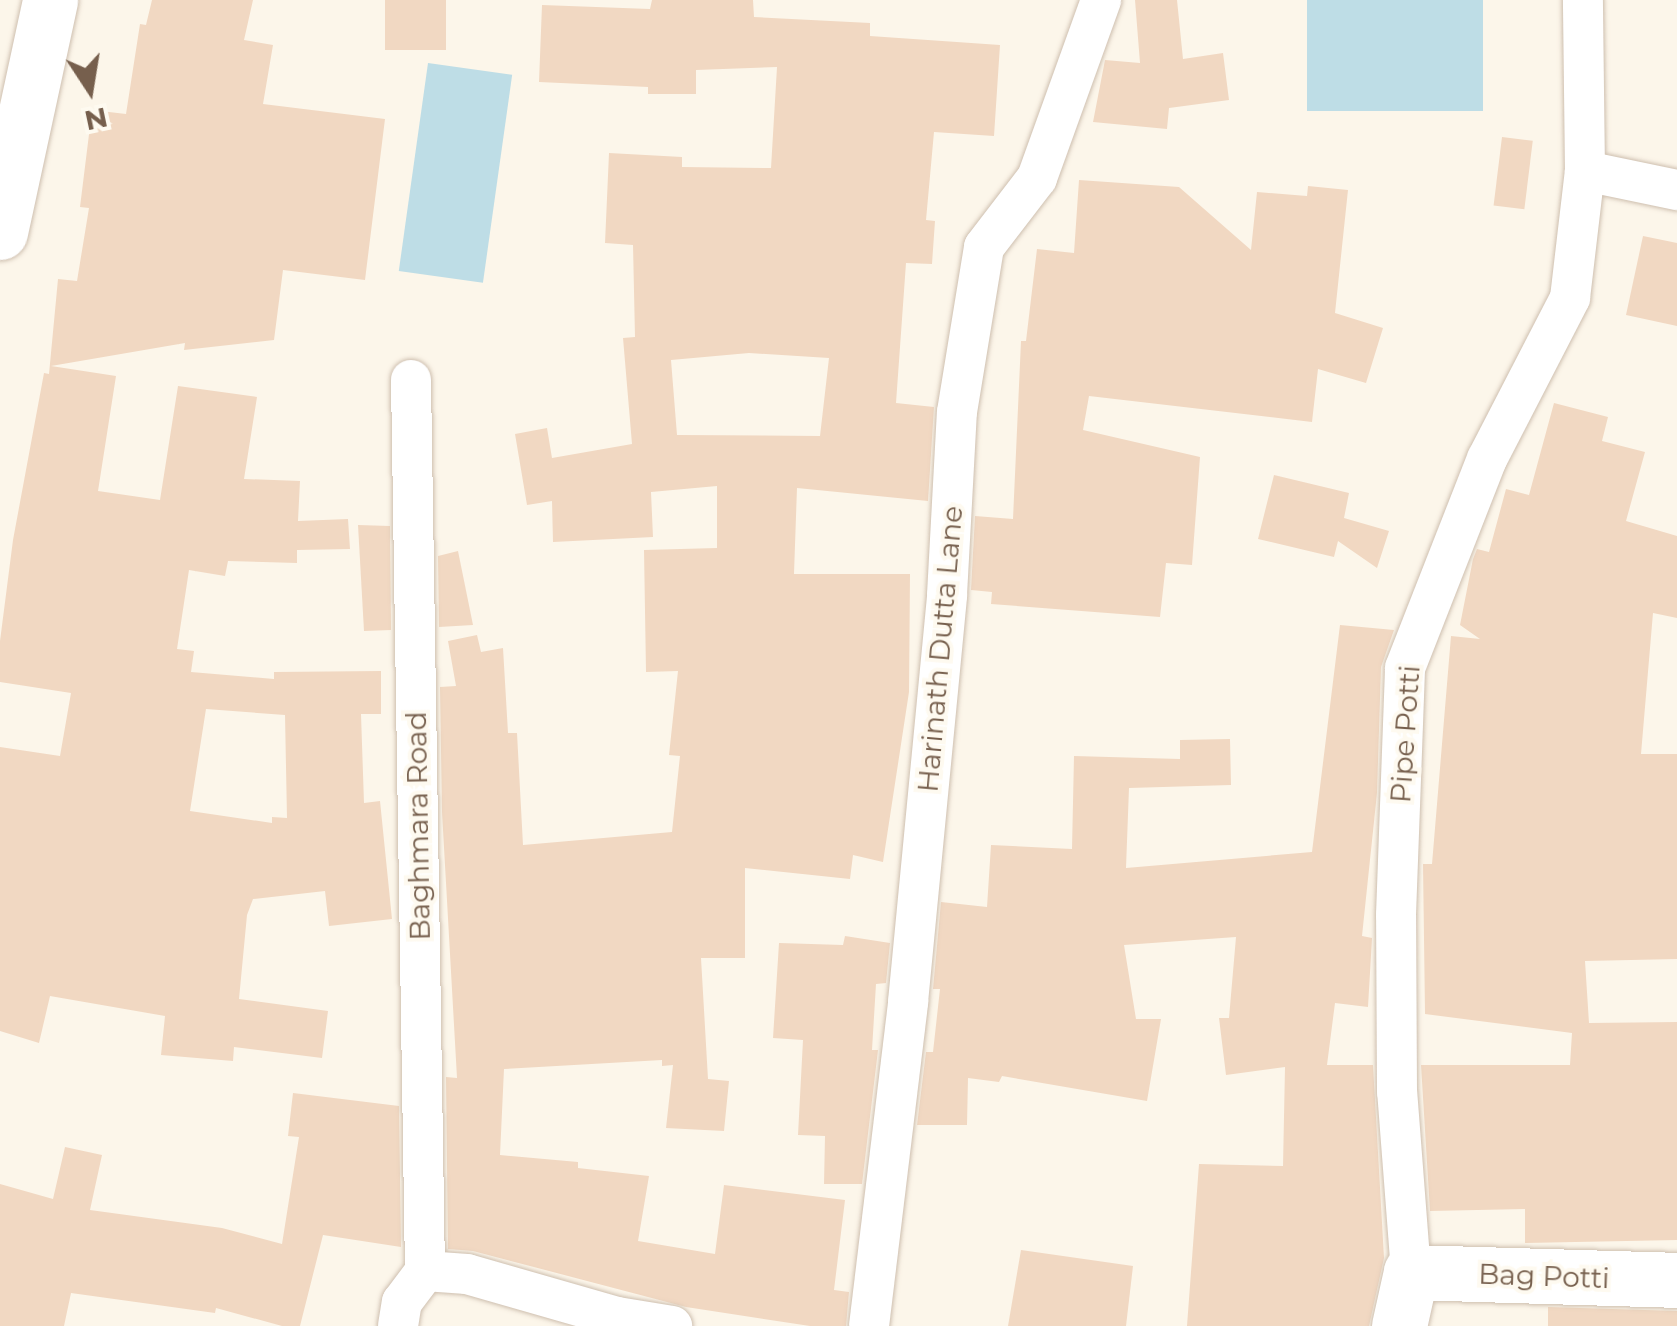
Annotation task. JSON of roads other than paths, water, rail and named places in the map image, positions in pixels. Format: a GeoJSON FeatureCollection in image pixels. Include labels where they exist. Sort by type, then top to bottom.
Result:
{"type":"FeatureCollection","features":[{"type":"Feature","properties":{"kind":"street"},"geometry":{"type":"LineString","coordinates":[[0,232],[50,0]]}},
{"type":"Feature","properties":{"kind":"street","name":"Harinath Dutta Lane"},"geometry":{"type":"LineString","coordinates":[[869,1326],[929,788],[947,594],[957,412],[984,247],[1037,178],[1101,0]]}},
{"type":"Feature","properties":{"kind":"street","name":"Pipe Potti"},"geometry":{"type":"LineString","coordinates":[[1411,1272],[1397,1073],[1396,915],[1405,668],[1487,459],[1570,298],[1585,171],[1583,0]]}},
{"type":"Feature","properties":{"kind":"street"},"geometry":{"type":"LineString","coordinates":[[1585,171],[1677,190]]}},
{"type":"Feature","properties":{"kind":"street","name":"Baghmara Road"},"geometry":{"type":"LineString","coordinates":[[411,380],[425,1271]]}},
{"type":"Feature","properties":{"kind":"street"},"geometry":{"type":"LineString","coordinates":[[398,1326],[402,1302],[425,1271],[467,1274],[617,1317],[672,1326]]}},
{"type":"Feature","properties":{"kind":"street"},"geometry":{"type":"LineString","coordinates":[[1399,1326],[1411,1272]]}},
{"type":"Feature","properties":{"kind":"street","name":"Bag Potti"},"geometry":{"type":"LineString","coordinates":[[1411,1272],[1677,1280]]}},
{"type":"Feature","properties":{"kind":"water"},"geometry":{"type":"Polygon","coordinates":[[[1307,0],[1483,0],[1483,111],[1307,111],[1307,0]]]}},
{"type":"Feature","properties":{"kind":"water"},"geometry":{"type":"Polygon","coordinates":[[[428,63],[512,75],[483,283],[399,271],[428,63]]]}}]}
